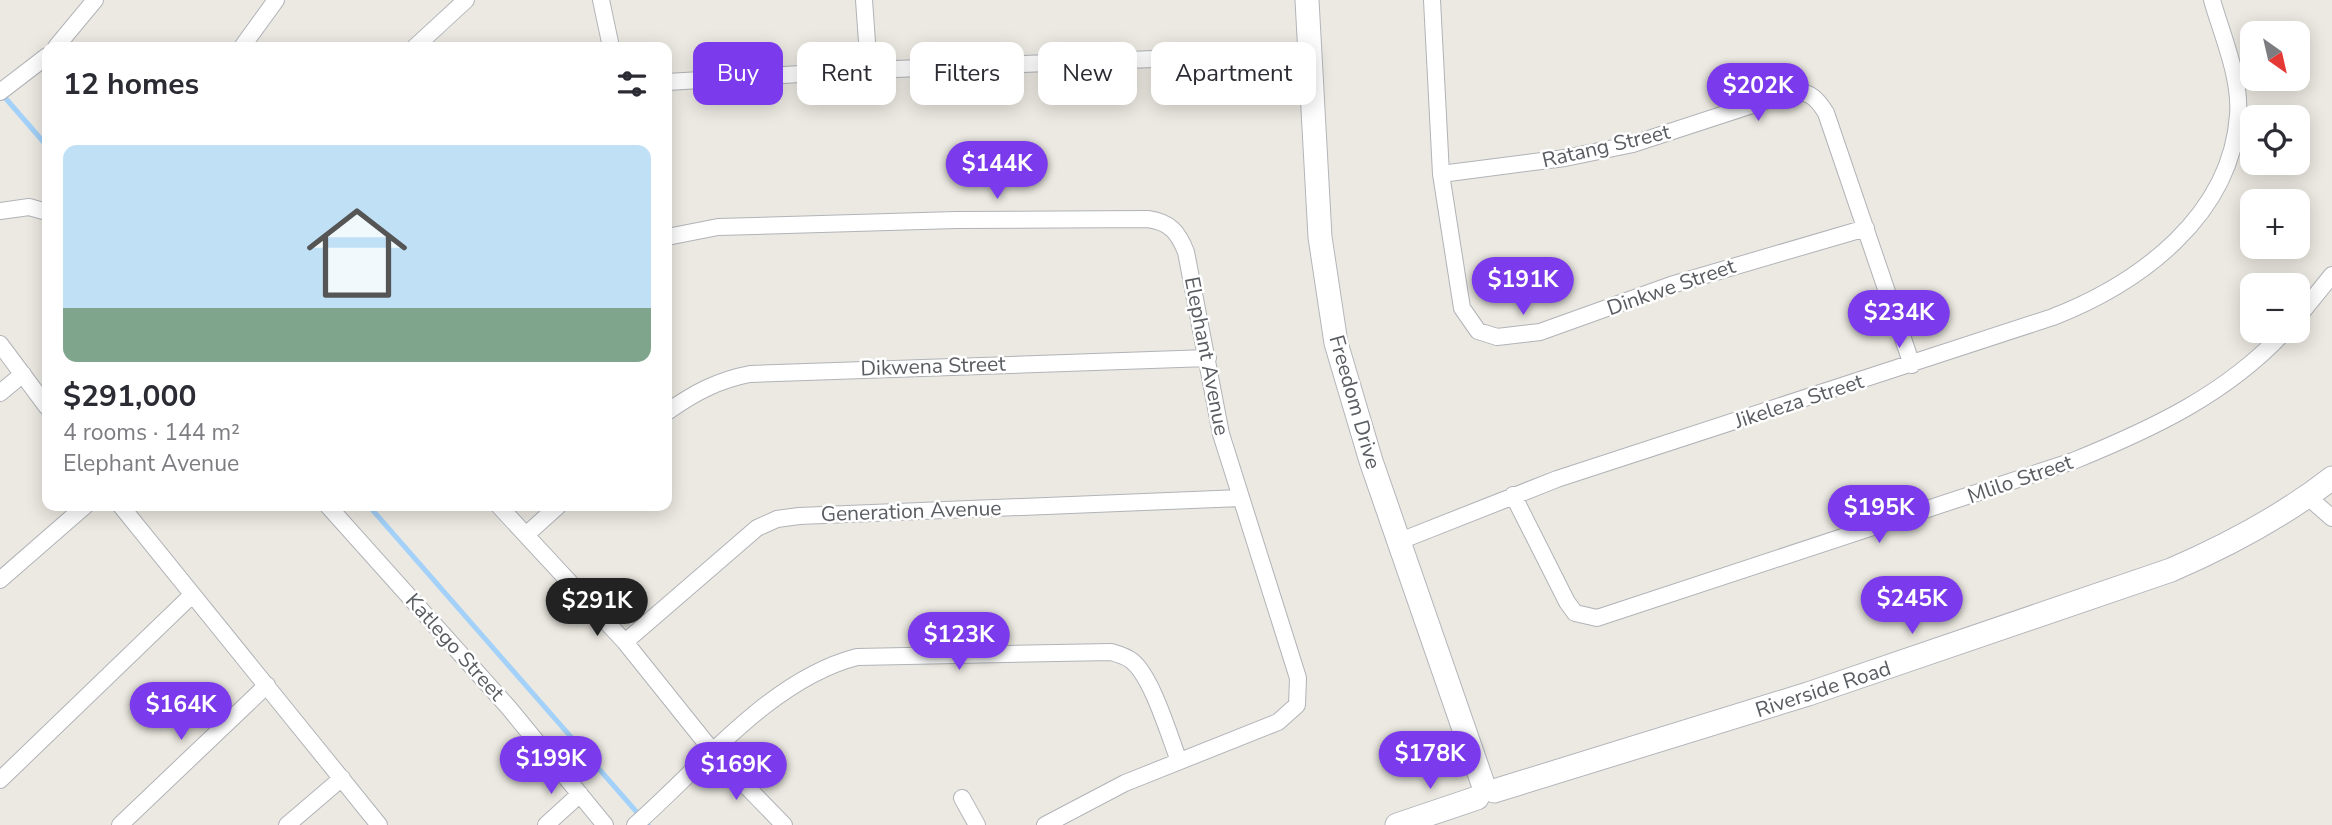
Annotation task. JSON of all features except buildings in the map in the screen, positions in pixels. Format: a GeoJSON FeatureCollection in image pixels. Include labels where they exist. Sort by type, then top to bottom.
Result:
{"type":"FeatureCollection","features":[{"type":"Feature","properties":{"kind":"street"},"geometry":{"type":"LineString","coordinates":[[60,42],[95,0]]}},
{"type":"Feature","properties":{"kind":"street"},"geometry":{"type":"LineString","coordinates":[[246,42],[276,0]]}},
{"type":"Feature","properties":{"kind":"street"},"geometry":{"type":"LineString","coordinates":[[420,42],[466,0]]}},
{"type":"Feature","properties":{"kind":"street"},"geometry":{"type":"LineString","coordinates":[[601,0],[610,42]]}},
{"type":"Feature","properties":{"kind":"street"},"geometry":{"type":"LineString","coordinates":[[864,0],[867,42]]}},
{"type":"Feature","properties":{"kind":"street","name":"Freedom Drive"},"geometry":{"type":"LineString","coordinates":[[1307,0],[1308,42]]}},
{"type":"Feature","properties":{"kind":"street","name":"Dinkwe Street"},"geometry":{"type":"LineString","coordinates":[[1432,0],[1441,174],[1462,308],[1478,331],[1497,338],[1540,332],[1696,277],[1866,228]]}},
{"type":"Feature","properties":{"kind":"street","name":"Jikeleza Street"},"geometry":{"type":"LineString","coordinates":[[1400,541],[1513,495],[1912,365],[2092,302],[2125,283],[2157,258],[2208,202],[2224,172],[2238,114],[2232,71],[2212,0]]}},
{"type":"Feature","properties":{"kind":"street"},"geometry":{"type":"LineString","coordinates":[[896,69],[1151,59]]}},
{"type":"Feature","properties":{"kind":"street"},"geometry":{"type":"LineString","coordinates":[[0,92],[42,60]]}},
{"type":"Feature","properties":{"kind":"street"},"geometry":{"type":"LineString","coordinates":[[672,82],[797,74]]}},
{"type":"Feature","properties":{"kind":"street","name":"Ratang Street"},"geometry":{"type":"LineString","coordinates":[[1441,174],[1565,158],[1633,144],[1795,91],[1804,92],[1813,96],[1825,113],[1912,365]]}},
{"type":"Feature","properties":{"kind":"street","name":"Freedom Drive"},"geometry":{"type":"LineString","coordinates":[[1311,105],[1320,237],[1334,331],[1371,461],[1485,792]]}},
{"type":"Feature","properties":{"kind":"street"},"geometry":{"type":"LineString","coordinates":[[0,211],[29,207],[42,211]]}},
{"type":"Feature","properties":{"kind":"street","name":"Elephant Avenue"},"geometry":{"type":"LineString","coordinates":[[672,236],[718,227],[956,220],[1163,221],[1180,237],[1186,252],[1222,434],[1285,631],[1300,693],[1297,705],[1278,722],[1125,783],[1045,825]]}},
{"type":"Feature","properties":{"kind":"street"},"geometry":{"type":"LineString","coordinates":[[2310,302],[2332,275]]}},
{"type":"Feature","properties":{"kind":"street","name":"Mlilo Street"},"geometry":{"type":"LineString","coordinates":[[1513,495],[1567,602],[1575,613],[1597,618],[2073,461],[2129,439],[2184,411],[2228,382],[2272,343]]}},
{"type":"Feature","properties":{"kind":"street"},"geometry":{"type":"LineString","coordinates":[[0,344],[42,400]]}},
{"type":"Feature","properties":{"kind":"street","name":"Dikwena Street"},"geometry":{"type":"LineString","coordinates":[[672,408],[691,395],[722,380],[750,374],[1208,358]]}},
{"type":"Feature","properties":{"kind":"street"},"geometry":{"type":"LineString","coordinates":[[0,393],[23,374]]}},
{"type":"Feature","properties":{"kind":"street","name":"Riverside Road"},"geometry":{"type":"LineString","coordinates":[[1396,825],[1485,792],[1808,694],[2112,592],[2229,545],[2308,497],[2332,478]]}},
{"type":"Feature","properties":{"kind":"street"},"geometry":{"type":"LineString","coordinates":[[2308,497],[2332,517]]}},
{"type":"Feature","properties":{"kind":"street","name":"Generation Avenue"},"geometry":{"type":"LineString","coordinates":[[625,642],[737,543],[757,528],[778,519],[1241,498]]}},
{"type":"Feature","properties":{"kind":"street"},"geometry":{"type":"LineString","coordinates":[[0,580],[79,511]]}},
{"type":"Feature","properties":{"kind":"street"},"geometry":{"type":"LineString","coordinates":[[125,511],[379,825]]}},
{"type":"Feature","properties":{"kind":"street","name":"Katlego Street"},"geometry":{"type":"LineString","coordinates":[[333,511],[501,698],[605,825]]}},
{"type":"Feature","properties":{"kind":"street"},"geometry":{"type":"LineString","coordinates":[[504,511],[625,642],[714,753],[784,825]]}},
{"type":"Feature","properties":{"kind":"street"},"geometry":{"type":"LineString","coordinates":[[527,534],[552,511]]}},
{"type":"Feature","properties":{"kind":"street"},"geometry":{"type":"LineString","coordinates":[[0,780],[192,595]]}},
{"type":"Feature","properties":{"kind":"street"},"geometry":{"type":"LineString","coordinates":[[635,825],[771,700],[829,664],[887,654],[1111,652],[1124,656],[1140,669],[1179,761]]}},
{"type":"Feature","properties":{"kind":"street"},"geometry":{"type":"LineString","coordinates":[[120,825],[267,685]]}},
{"type":"Feature","properties":{"kind":"street"},"geometry":{"type":"LineString","coordinates":[[287,825],[342,778]]}},
{"type":"Feature","properties":{"kind":"street"},"geometry":{"type":"LineString","coordinates":[[546,825],[580,794]]}},
{"type":"Feature","properties":{"kind":"street"},"geometry":{"type":"LineString","coordinates":[[962,798],[977,825]]}},
{"type":"Feature","properties":{"kind":"waterway"},"geometry":{"type":"LineString","coordinates":[[1,93],[42,140]]}},
{"type":"Feature","properties":{"kind":"waterway"},"geometry":{"type":"LineString","coordinates":[[373,511],[648,825]]}}]}
